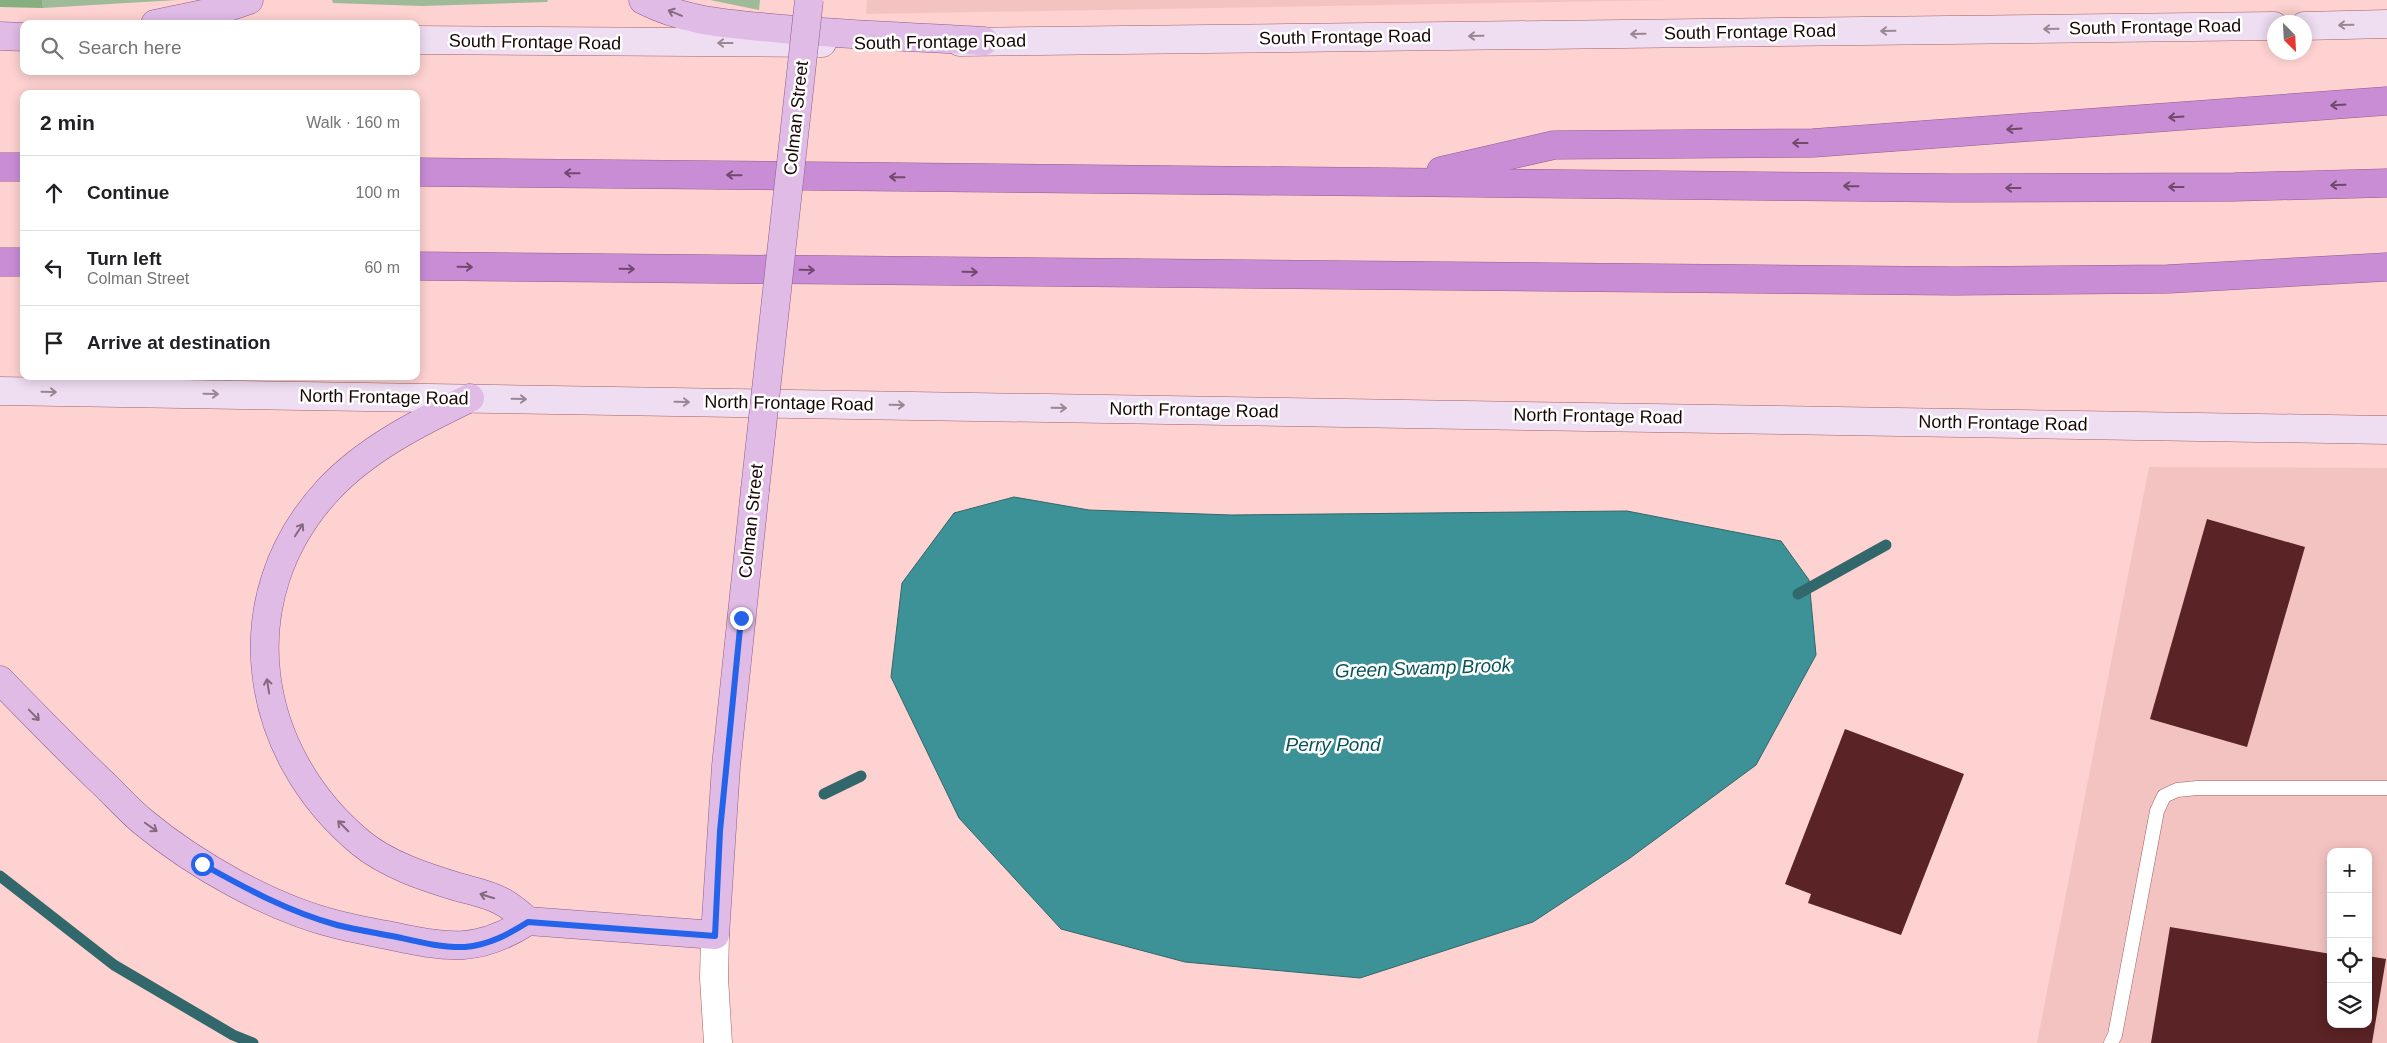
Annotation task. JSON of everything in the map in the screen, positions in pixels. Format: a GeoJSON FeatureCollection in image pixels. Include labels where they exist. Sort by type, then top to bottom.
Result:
{"type":"FeatureCollection","features":[{"type":"Feature","properties":{"kind":"highway"},"geometry":{"type":"LineString","coordinates":[[1397,181],[1554,145],[1813,143],[2387,102]]}},
{"type":"Feature","properties":{"kind":"highway"},"geometry":{"type":"LineString","coordinates":[[0,167],[20,167]]}},
{"type":"Feature","properties":{"kind":"highway"},"geometry":{"type":"LineString","coordinates":[[420,172],[2058,188],[2387,183]]}},
{"type":"Feature","properties":{"kind":"highway"},"geometry":{"type":"LineString","coordinates":[[0,262],[20,262]]}},
{"type":"Feature","properties":{"kind":"highway"},"geometry":{"type":"LineString","coordinates":[[420,266],[1935,281],[2168,279],[2387,268]]}},
{"type":"Feature","properties":{"kind":"main road"},"geometry":{"type":"LineString","coordinates":[[174,20],[217,11],[249,0]]}},
{"type":"Feature","properties":{"kind":"main road"},"geometry":{"type":"LineString","coordinates":[[643,0],[683,17],[704,22],[984,41]]}},
{"type":"Feature","properties":{"kind":"main road","name":"Colman Street"},"geometry":{"type":"LineString","coordinates":[[715,936],[725,776],[809,0]]}},
{"type":"Feature","properties":{"kind":"main road"},"geometry":{"type":"LineString","coordinates":[[2312,26],[2387,24]]}},
{"type":"Feature","properties":{"kind":"main road","name":"South Frontage Road"},"geometry":{"type":"LineString","coordinates":[[420,40],[693,43],[984,41],[2267,26]]}},
{"type":"Feature","properties":{"kind":"main road"},"geometry":{"type":"LineString","coordinates":[[0,36],[20,36]]}},
{"type":"Feature","properties":{"kind":"main road","name":"North Frontage Road"},"geometry":{"type":"LineString","coordinates":[[0,391],[2387,430]]}},
{"type":"Feature","properties":{"kind":"main road"},"geometry":{"type":"LineString","coordinates":[[470,398],[427,418],[364,458],[348,470],[315,504],[294,537],[275,582],[269,607],[265,668],[273,715],[285,747],[298,772],[322,804],[342,826],[362,844],[388,860],[435,880],[494,898],[509,906],[528,922]]}},
{"type":"Feature","properties":{"kind":"main road"},"geometry":{"type":"LineString","coordinates":[[0,680],[142,821],[202,864],[249,891],[310,916],[338,925],[414,941],[458,946],[489,942],[528,922],[715,936]]}},
{"type":"Feature","properties":{"kind":"street","name":"Colman Street"},"geometry":{"type":"LineString","coordinates":[[715,936],[714,978],[718,1043]]}},
{"type":"Feature","properties":{"kind":"lane"},"geometry":{"type":"LineString","coordinates":[[2111,1043],[2115,1035],[2157,811],[2164,796],[2177,790],[2197,788],[2387,788]]}},
{"type":"Feature","properties":{"kind":"shaded area"},"geometry":{"type":"Polygon","coordinates":[[[867,0],[1669,0],[866,14],[867,0]]]}},
{"type":"Feature","properties":{"kind":"shaded area"},"geometry":{"type":"Polygon","coordinates":[[[2149,467],[2387,468],[2387,1043],[2037,1043],[2149,467]]]}},
{"type":"Feature","properties":{"kind":"green space"},"geometry":{"type":"Polygon","coordinates":[[[0,0],[42,0],[43,8],[0,7],[0,0]]]}},
{"type":"Feature","properties":{"kind":"green space"},"geometry":{"type":"Polygon","coordinates":[[[42,0],[177,0],[43,8],[42,0]]]}},
{"type":"Feature","properties":{"kind":"green space"},"geometry":{"type":"Polygon","coordinates":[[[332,0],[548,0],[547,2],[422,6],[333,3],[332,0]]]}},
{"type":"Feature","properties":{"kind":"green space"},"geometry":{"type":"Polygon","coordinates":[[[710,0],[760,0],[759,10],[710,0]]]}},
{"type":"Feature","properties":{"kind":"water","name":"Perry Pond"},"geometry":{"type":"Polygon","coordinates":[[[1014,497],[1089,510],[1231,515],[1627,511],[1781,541],[1809,580],[1816,655],[1756,765],[1630,858],[1533,922],[1360,978],[1185,962],[1061,929],[959,818],[891,677],[902,583],[954,513],[1014,497]]]}},
{"type":"Feature","properties":{"kind":"building"},"geometry":{"type":"Polygon","coordinates":[[[2207,519],[2305,547],[2247,747],[2150,719],[2207,519]]]}},
{"type":"Feature","properties":{"kind":"building"},"geometry":{"type":"Polygon","coordinates":[[[1845,729],[1964,774],[1901,935],[1808,903],[1811,894],[1785,884],[1845,729]]]}},
{"type":"Feature","properties":{"kind":"building"},"geometry":{"type":"Polygon","coordinates":[[[2170,927],[2327,953],[2327,1028],[2372,1028],[2372,957],[2386,959],[2372,1043],[2151,1043],[2170,927]]]}},
{"type":"Feature","properties":{"kind":"waterway","name":"Green Swamp Brook"},"geometry":{"type":"LineString","coordinates":[[1798,594],[1886,545]]}},
{"type":"Feature","properties":{"kind":"waterway","name":"Green Swamp Brook"},"geometry":{"type":"LineString","coordinates":[[824,794],[861,776]]}},
{"type":"Feature","properties":{"kind":"waterway","name":"Green Swamp Brook"},"geometry":{"type":"LineString","coordinates":[[0,876],[114,965],[233,1035],[253,1043]]}},
{"type":"Feature","properties":{"kind":"route"},"geometry":{"type":"LineString","coordinates":[[202,864],[249,891],[310,916],[338,925],[414,941],[466,947],[502,937],[528,922],[715,936],[720,831],[741,618]]}}]}
